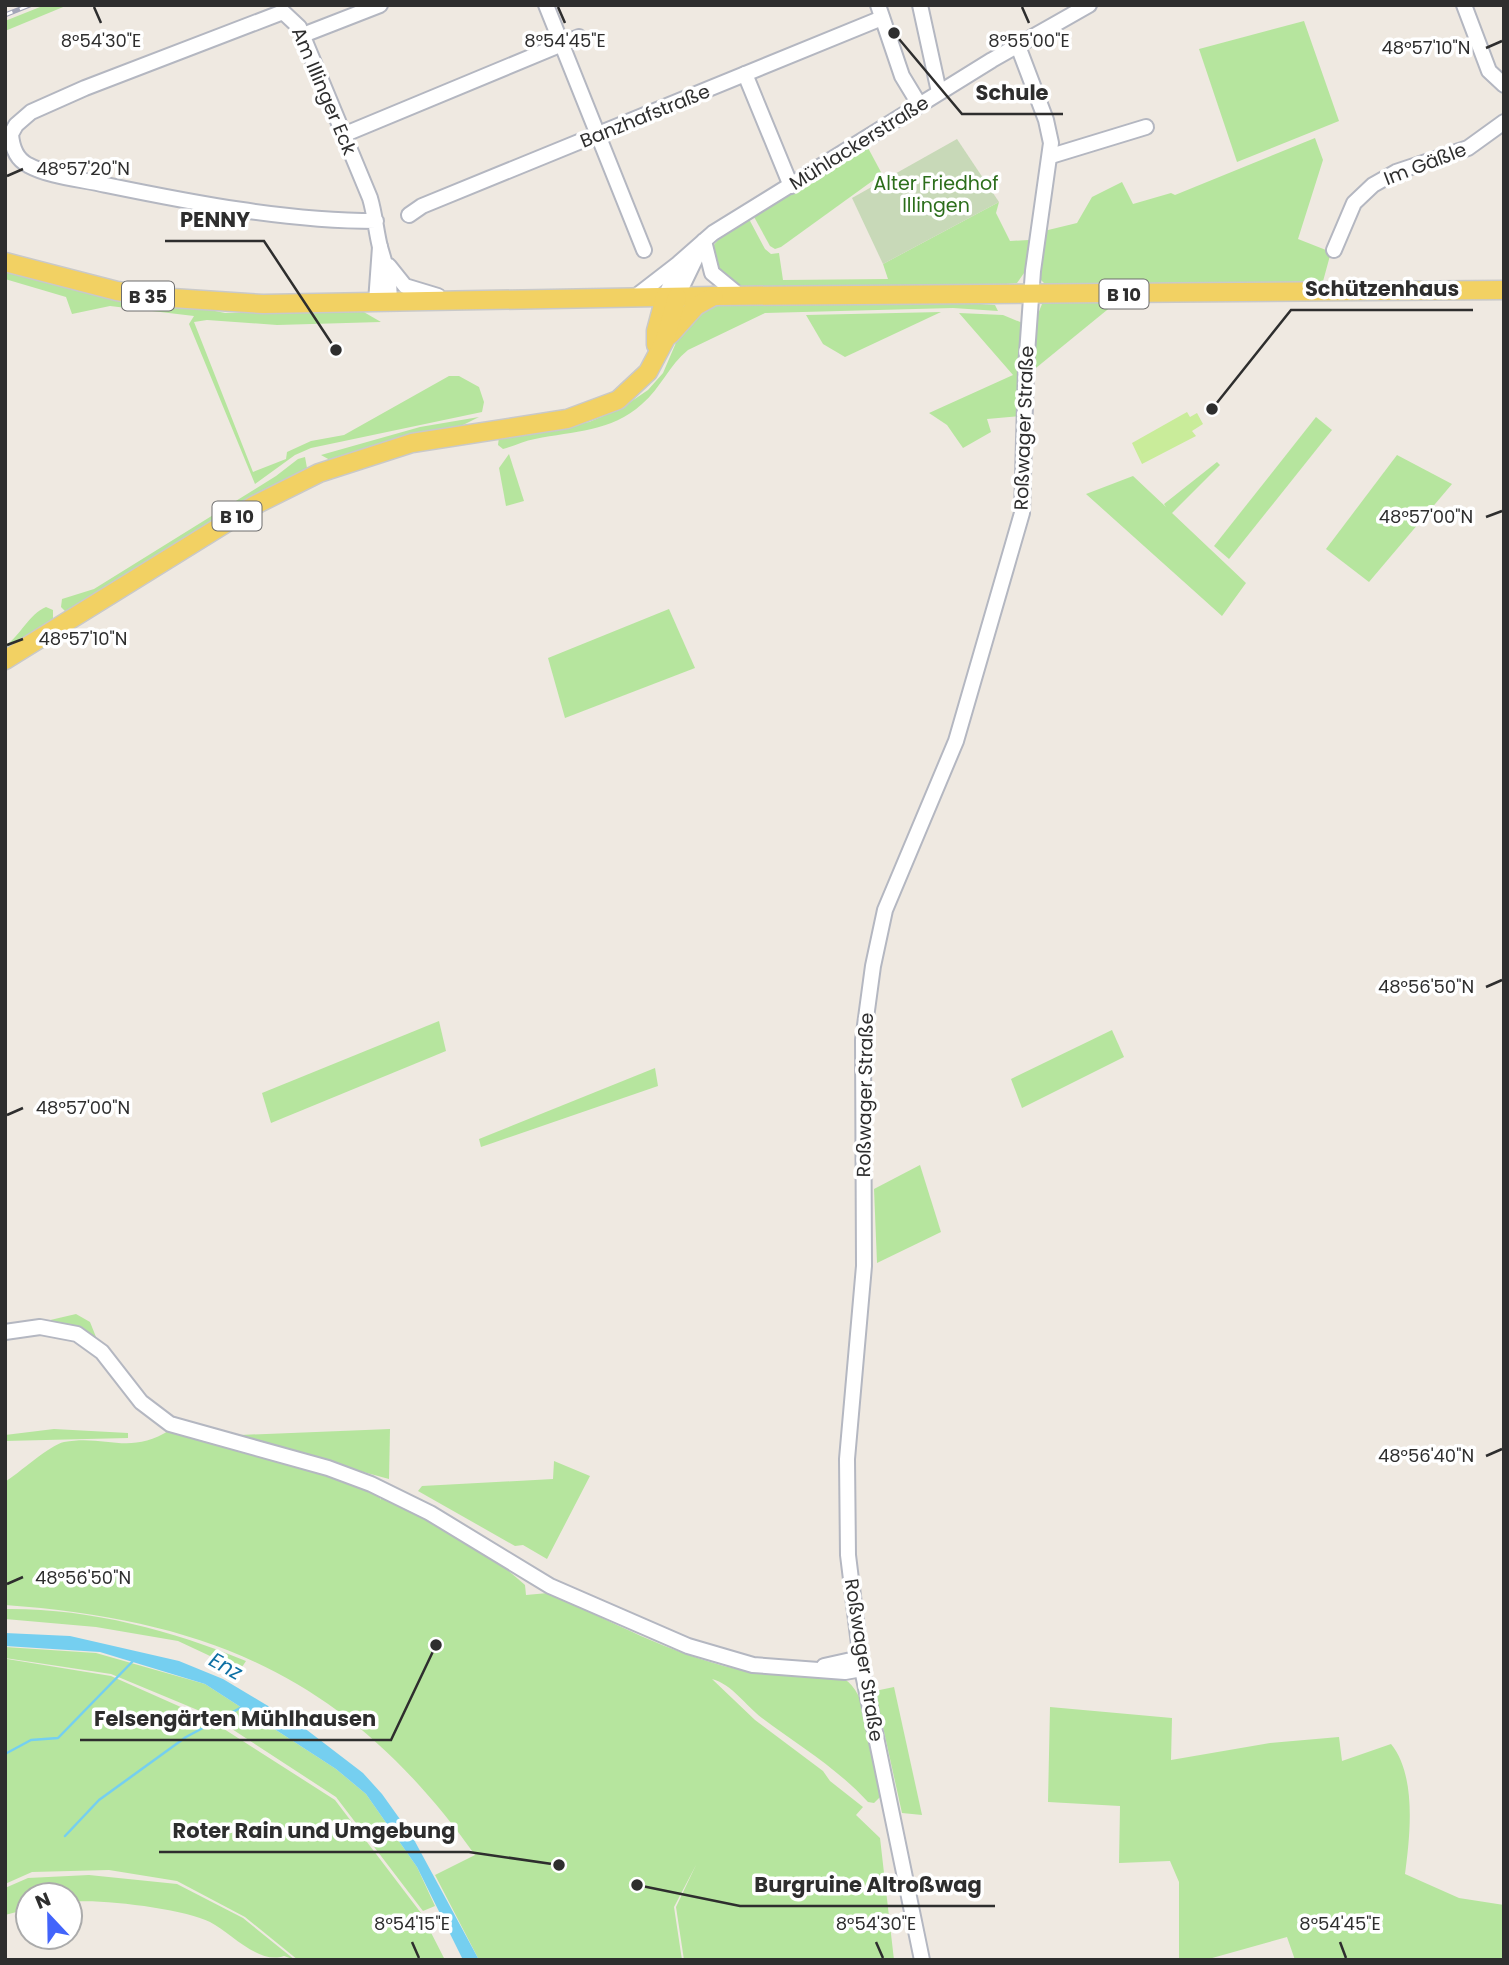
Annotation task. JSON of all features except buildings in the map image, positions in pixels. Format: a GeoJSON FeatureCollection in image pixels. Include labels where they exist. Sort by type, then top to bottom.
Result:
{"type":"FeatureCollection","features":[{"type":"Feature","properties":{"kind":"main road","name":"B 35"},"geometry":{"type":"LineString","coordinates":[[5,262],[75,282],[157,297],[263,304],[671,297]]}},
{"type":"Feature","properties":{"kind":"main road","name":"B 10"},"geometry":{"type":"LineString","coordinates":[[5,660],[236,516],[298,482],[342,464],[412,443],[567,419],[603,408],[630,392],[648,372],[671,297],[1504,290]]}},
{"type":"Feature","properties":{"kind":"main road"},"geometry":{"type":"LineString","coordinates":[[632,297],[645,312],[659,342],[696,306],[714,296]]}},
{"type":"Feature","properties":{"kind":"street"},"geometry":{"type":"LineString","coordinates":[[303,35],[380,5]]}},
{"type":"Feature","properties":{"kind":"street"},"geometry":{"type":"LineString","coordinates":[[546,5],[644,250]]}},
{"type":"Feature","properties":{"kind":"street"},"geometry":{"type":"LineString","coordinates":[[920,5],[939,92]]}},
{"type":"Feature","properties":{"kind":"street","name":"Mühlackerstraße"},"geometry":{"type":"LineString","coordinates":[[671,297],[680,262],[693,248],[919,104],[1089,5]]}},
{"type":"Feature","properties":{"kind":"street"},"geometry":{"type":"LineString","coordinates":[[1464,5],[1489,71],[1504,85]]}},
{"type":"Feature","properties":{"kind":"street"},"geometry":{"type":"LineString","coordinates":[[880,12],[902,76],[919,104]]}},
{"type":"Feature","properties":{"kind":"street","name":"Banzhafstraße"},"geometry":{"type":"LineString","coordinates":[[409,215],[422,206],[745,75],[880,12]]}},
{"type":"Feature","properties":{"kind":"street","name":"Am Illinger Eck"},"geometry":{"type":"LineString","coordinates":[[376,221],[341,221],[201,204],[55,174],[27,165],[18,157],[8,133],[22,119],[38,109],[274,13],[289,15],[303,35],[343,135],[376,221],[380,247]]}},
{"type":"Feature","properties":{"kind":"street"},"geometry":{"type":"LineString","coordinates":[[343,135],[579,37]]}},
{"type":"Feature","properties":{"kind":"street","name":"Roßwager Straße"},"geometry":{"type":"LineString","coordinates":[[922,1960],[861,1664],[853,1610],[846,1508],[864,1266],[862,1076],[867,1002],[885,911],[956,741],[1019,526],[1024,490],[1026,367],[1037,229],[1051,156],[1046,120],[1018,46]]}},
{"type":"Feature","properties":{"kind":"street"},"geometry":{"type":"LineString","coordinates":[[745,75],[791,186]]}},
{"type":"Feature","properties":{"kind":"street","name":"Im Gäßle"},"geometry":{"type":"LineString","coordinates":[[1334,250],[1354,203],[1373,186],[1396,172],[1468,148],[1504,122]]}},
{"type":"Feature","properties":{"kind":"street"},"geometry":{"type":"LineString","coordinates":[[1051,156],[1146,127]]}},
{"type":"Feature","properties":{"kind":"street"},"geometry":{"type":"LineString","coordinates":[[704,241],[712,273],[740,296]]}},
{"type":"Feature","properties":{"kind":"street"},"geometry":{"type":"LineString","coordinates":[[671,297],[704,241]]}},
{"type":"Feature","properties":{"kind":"street"},"geometry":{"type":"LineString","coordinates":[[380,247],[387,264],[405,286],[453,300]]}},
{"type":"Feature","properties":{"kind":"street"},"geometry":{"type":"LineString","coordinates":[[380,247],[383,301]]}},
{"type":"Feature","properties":{"kind":"street"},"geometry":{"type":"LineString","coordinates":[[632,297],[680,262]]}},
{"type":"Feature","properties":{"kind":"street"},"geometry":{"type":"LineString","coordinates":[[383,301],[387,264]]}},
{"type":"Feature","properties":{"kind":"street"},"geometry":{"type":"LineString","coordinates":[[5,1332],[40,1327],[77,1334],[102,1352],[141,1402],[170,1424],[328,1468],[371,1484],[430,1513],[550,1586],[670,1639],[746,1664],[816,1669],[861,1664]]}},
{"type":"Feature","properties":{"kind":"green space"},"geometry":{"type":"Polygon","coordinates":[[[45,5],[68,5],[5,31],[5,21],[45,5]]]}},
{"type":"Feature","properties":{"kind":"green space"},"geometry":{"type":"Polygon","coordinates":[[[1304,21],[1339,121],[1237,162],[1199,49],[1304,21]]]}},
{"type":"Feature","properties":{"kind":"green space"},"geometry":{"type":"Polygon","coordinates":[[[1315,138],[1323,160],[1298,239],[1331,252],[1322,285],[1048,287],[1038,277],[1044,231],[1077,223],[1092,197],[1122,182],[1133,204],[1171,193],[1175,195],[1315,138]]]}},
{"type":"Feature","properties":{"kind":"green space","name":"Alter Friedhof Illingen"},"geometry":{"type":"Polygon","coordinates":[[[957,139],[999,202],[883,264],[852,198],[957,139]]]}},
{"type":"Feature","properties":{"kind":"green space"},"geometry":{"type":"Polygon","coordinates":[[[867,146],[882,174],[781,247],[775,249],[770,246],[753,215],[867,146]]]}},
{"type":"Feature","properties":{"kind":"green space"},"geometry":{"type":"Polygon","coordinates":[[[999,202],[996,213],[1010,241],[1029,240],[1029,266],[1017,283],[968,288],[741,286],[729,283],[718,275],[712,247],[726,231],[749,219],[765,249],[771,254],[779,253],[783,280],[888,279],[883,264],[999,202]]]}},
{"type":"Feature","properties":{"kind":"green space"},"geometry":{"type":"Polygon","coordinates":[[[5,268],[225,313],[362,311],[381,322],[277,325],[207,320],[194,322],[253,472],[286,459],[287,452],[311,441],[344,435],[449,376],[459,376],[479,387],[484,402],[482,412],[311,448],[295,455],[255,484],[189,324],[194,316],[110,306],[72,314],[66,297],[5,279],[5,268]]]}},
{"type":"Feature","properties":{"kind":"green space"},"geometry":{"type":"Polygon","coordinates":[[[1048,301],[1118,301],[1031,372],[1034,324],[1042,304],[1048,301]]]}},
{"type":"Feature","properties":{"kind":"green space"},"geometry":{"type":"Polygon","coordinates":[[[951,302],[995,305],[998,311],[953,308],[765,313],[688,350],[649,398],[618,420],[592,429],[531,440],[503,449],[498,445],[499,437],[589,422],[620,409],[648,390],[663,373],[684,324],[715,305],[951,302]]]}},
{"type":"Feature","properties":{"kind":"green space"},"geometry":{"type":"Polygon","coordinates":[[[941,312],[845,357],[823,344],[806,315],[941,312]]]}},
{"type":"Feature","properties":{"kind":"green space"},"geometry":{"type":"Polygon","coordinates":[[[959,313],[1003,315],[1025,324],[1021,416],[987,419],[991,432],[963,448],[947,425],[929,413],[1013,375],[959,313]]]}},
{"type":"Feature","properties":{"kind":"green space"},"geometry":{"type":"Polygon","coordinates":[[[1187,412],[1190,417],[1197,413],[1203,424],[1192,431],[1196,436],[1142,464],[1132,443],[1187,412]]]}},
{"type":"Feature","properties":{"kind":"green space"},"geometry":{"type":"Polygon","coordinates":[[[479,417],[463,425],[410,435],[330,460],[321,455],[420,427],[479,417]]]}},
{"type":"Feature","properties":{"kind":"green space"},"geometry":{"type":"Polygon","coordinates":[[[1316,417],[1332,430],[1229,559],[1214,546],[1316,417]]]}},
{"type":"Feature","properties":{"kind":"green space"},"geometry":{"type":"Polygon","coordinates":[[[509,454],[524,501],[506,506],[499,468],[509,454]]]}},
{"type":"Feature","properties":{"kind":"green space"},"geometry":{"type":"Polygon","coordinates":[[[1397,455],[1452,484],[1369,582],[1326,549],[1397,455]]]}},
{"type":"Feature","properties":{"kind":"green space"},"geometry":{"type":"Polygon","coordinates":[[[305,457],[307,468],[300,474],[67,613],[61,607],[62,599],[94,589],[305,457]]]}},
{"type":"Feature","properties":{"kind":"green space"},"geometry":{"type":"Polygon","coordinates":[[[1217,462],[1220,465],[1172,513],[1246,583],[1222,616],[1086,494],[1133,476],[1166,507],[1164,504],[1217,462]]]}},
{"type":"Feature","properties":{"kind":"green space"},"geometry":{"type":"Polygon","coordinates":[[[46,607],[53,610],[53,622],[5,653],[5,646],[35,614],[46,607]]]}},
{"type":"Feature","properties":{"kind":"green space"},"geometry":{"type":"Polygon","coordinates":[[[669,609],[695,668],[565,718],[548,658],[669,609]]]}},
{"type":"Feature","properties":{"kind":"green space"},"geometry":{"type":"Polygon","coordinates":[[[439,1021],[446,1051],[271,1123],[262,1093],[439,1021]]]}},
{"type":"Feature","properties":{"kind":"green space"},"geometry":{"type":"Polygon","coordinates":[[[1112,1030],[1124,1057],[1022,1108],[1011,1079],[1112,1030]]]}},
{"type":"Feature","properties":{"kind":"green space"},"geometry":{"type":"Polygon","coordinates":[[[655,1068],[658,1086],[481,1147],[479,1139],[655,1068]]]}},
{"type":"Feature","properties":{"kind":"green space"},"geometry":{"type":"Polygon","coordinates":[[[920,1165],[941,1232],[877,1263],[874,1189],[920,1165]]]}},
{"type":"Feature","properties":{"kind":"green space"},"geometry":{"type":"Polygon","coordinates":[[[76,1314],[90,1322],[102,1352],[46,1321],[76,1314]]]}},
{"type":"Feature","properties":{"kind":"green space"},"geometry":{"type":"Polygon","coordinates":[[[54,1429],[128,1433],[128,1438],[5,1441],[5,1435],[54,1429]]]}},
{"type":"Feature","properties":{"kind":"green space"},"geometry":{"type":"Polygon","coordinates":[[[390,1429],[389,1479],[238,1438],[240,1435],[390,1429]]]}},
{"type":"Feature","properties":{"kind":"green space"},"geometry":{"type":"Polygon","coordinates":[[[170,1430],[340,1479],[380,1494],[380,1500],[383,1495],[457,1536],[492,1559],[525,1585],[526,1595],[548,1593],[641,1636],[713,1663],[764,1673],[844,1679],[853,1686],[870,1729],[881,1789],[881,1796],[874,1803],[868,1802],[830,1768],[762,1718],[733,1691],[712,1679],[755,1720],[823,1771],[830,1781],[863,1807],[856,1815],[880,1838],[894,1960],[684,1960],[676,1907],[696,1865],[674,1907],[682,1960],[479,1960],[435,1875],[475,1855],[428,1795],[379,1745],[327,1703],[272,1670],[213,1645],[150,1626],[80,1613],[5,1605],[5,1482],[64,1442],[142,1442],[170,1430]]]}},
{"type":"Feature","properties":{"kind":"green space"},"geometry":{"type":"Polygon","coordinates":[[[554,1461],[590,1476],[547,1559],[523,1545],[515,1546],[418,1491],[422,1486],[553,1479],[554,1461]]]}},
{"type":"Feature","properties":{"kind":"green space"},"geometry":{"type":"Polygon","coordinates":[[[5,1609],[67,1612],[128,1623],[188,1640],[246,1661],[240,1670],[178,1641],[96,1627],[5,1619],[5,1609]]]}},
{"type":"Feature","properties":{"kind":"green space"},"geometry":{"type":"Polygon","coordinates":[[[5,1647],[96,1653],[205,1684],[336,1769],[366,1794],[417,1867],[435,1906],[423,1911],[336,1797],[212,1716],[111,1674],[5,1658],[5,1647]]]}},
{"type":"Feature","properties":{"kind":"green space"},"geometry":{"type":"Polygon","coordinates":[[[7,1659],[111,1676],[210,1720],[335,1800],[421,1913],[445,1960],[298,1960],[245,1917],[177,1881],[109,1870],[32,1872],[5,1884],[7,1659]]]}},
{"type":"Feature","properties":{"kind":"green space"},"geometry":{"type":"Polygon","coordinates":[[[894,1687],[922,1815],[902,1813],[875,1691],[894,1687]]]}},
{"type":"Feature","properties":{"kind":"green space"},"geometry":{"type":"Polygon","coordinates":[[[1050,1707],[1172,1718],[1171,1760],[1270,1743],[1339,1737],[1342,1761],[1391,1744],[1405,1772],[1410,1807],[1405,1874],[1459,1898],[1504,1905],[1504,1960],[1295,1960],[1287,1937],[1205,1960],[1179,1960],[1179,1882],[1170,1861],[1119,1863],[1120,1806],[1048,1802],[1050,1707]]]}},
{"type":"Feature","properties":{"kind":"green space"},"geometry":{"type":"Polygon","coordinates":[[[89,1875],[177,1884],[243,1918],[295,1960],[255,1952],[198,1917],[141,1906],[84,1901],[84,1881],[21,1881],[28,1878],[89,1875]]]}},
{"type":"Feature","properties":{"kind":"green space"},"geometry":{"type":"Polygon","coordinates":[[[14,1884],[14,1913],[5,1915],[5,1888],[14,1884]]]}},
{"type":"Feature","properties":{"kind":"water"},"geometry":{"type":"Polygon","coordinates":[[[5,1633],[70,1636],[179,1661],[223,1679],[303,1727],[363,1773],[382,1794],[412,1836],[479,1960],[463,1960],[417,1867],[366,1794],[336,1769],[205,1684],[100,1652],[5,1646],[5,1633]]]}},
{"type":"Feature","properties":{"kind":"waterway"},"geometry":{"type":"LineString","coordinates":[[5,1754],[31,1740],[58,1738],[134,1660]]}},
{"type":"Feature","properties":{"kind":"waterway"},"geometry":{"type":"LineString","coordinates":[[65,1836],[99,1800],[186,1737],[242,1707]]}},
{"type":"Feature","properties":{"kind":"railway"},"geometry":{"type":"LineString","coordinates":[[5,15],[30,5]]}},
{"type":"Feature","properties":{"kind":"place","name":"Schule"},"geometry":{"type":"Point","coordinates":[894,33]}},
{"type":"Feature","properties":{"kind":"place","name":"PENNY"},"geometry":{"type":"Point","coordinates":[336,350]}},
{"type":"Feature","properties":{"kind":"place","name":"Schützenhaus"},"geometry":{"type":"Point","coordinates":[1212,409]}},
{"type":"Feature","properties":{"kind":"place","name":"Felsengärten Mühlhausen"},"geometry":{"type":"Point","coordinates":[436,1645]}},
{"type":"Feature","properties":{"kind":"place","name":"Roter Rain und Umgebung"},"geometry":{"type":"Point","coordinates":[559,1865]}},
{"type":"Feature","properties":{"kind":"place","name":"Burgruine Altroßwag"},"geometry":{"type":"Point","coordinates":[637,1885]}},
{"type":"Feature","properties":{"kind":"water label","name":"Enz"},"geometry":{"type":"Point","coordinates":[226,1666]}}]}
